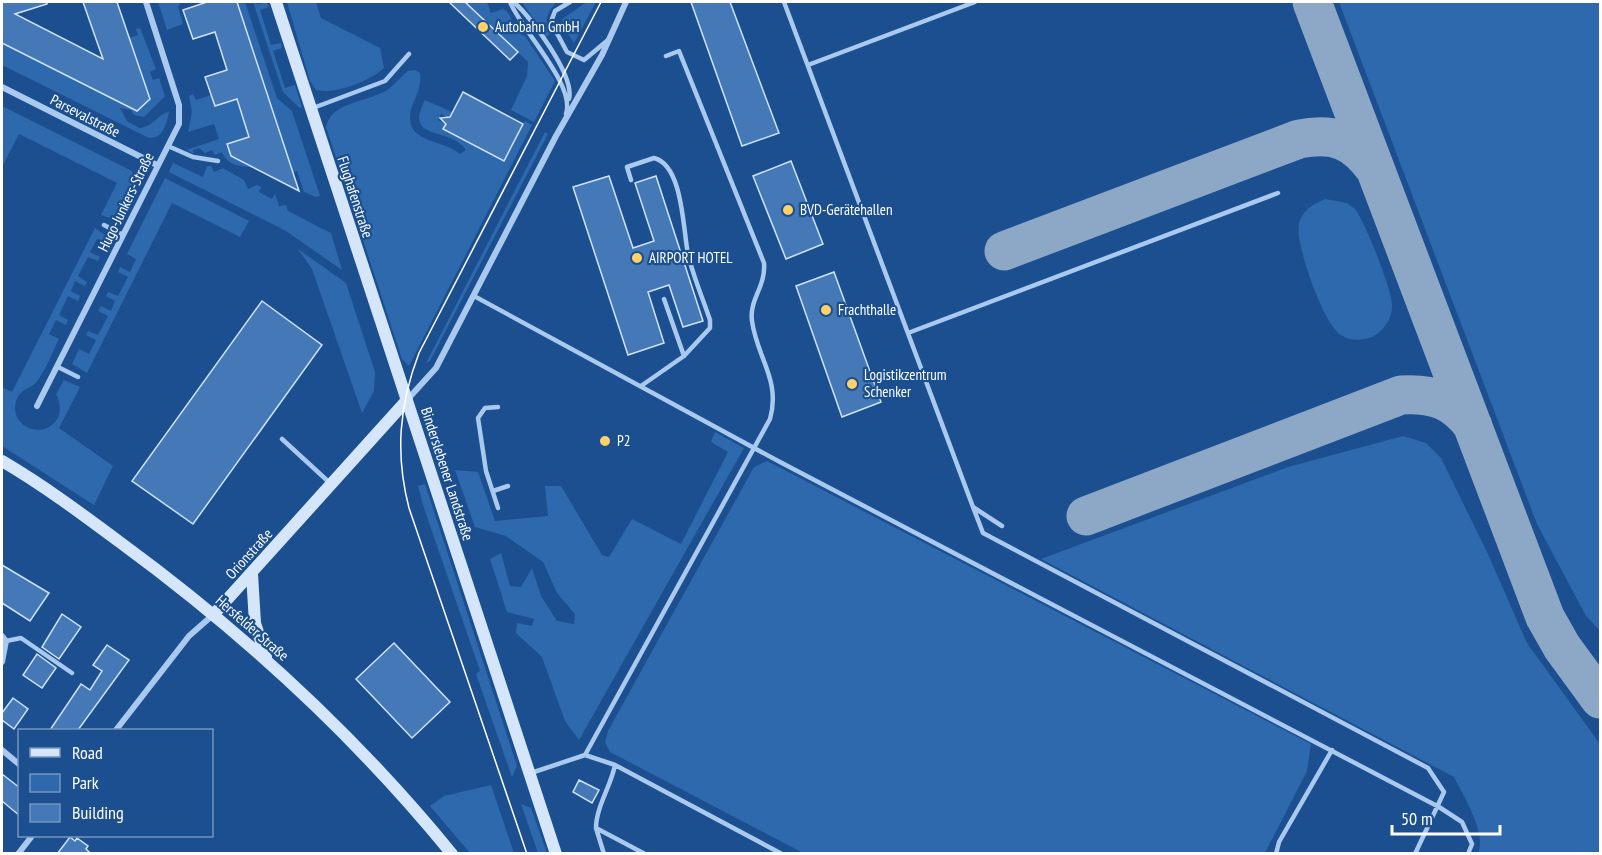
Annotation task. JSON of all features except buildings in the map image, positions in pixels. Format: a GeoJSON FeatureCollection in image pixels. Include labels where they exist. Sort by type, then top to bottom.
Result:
{"type":"FeatureCollection","features":[{"type":"Feature","properties":{"kind":"street","name":"Hugo-Junkers-Straße"},"geometry":{"type":"LineString","coordinates":[[37,406],[179,124],[180,111],[146,2]]}},
{"type":"Feature","properties":{"kind":"street","name":"Flughafenstraße"},"geometry":{"type":"LineString","coordinates":[[276,2],[407,400]]}},
{"type":"Feature","properties":{"kind":"street","name":"Binderslebener Landstraße"},"geometry":{"type":"LineString","coordinates":[[556,854],[407,400],[436,368],[562,125],[579,99],[626,2]]}},
{"type":"Feature","properties":{"kind":"street","name":"Parsevalstraße"},"geometry":{"type":"LineString","coordinates":[[2,87],[157,165]]}},
{"type":"Feature","properties":{"kind":"street","name":"Orionstraße"},"geometry":{"type":"LineString","coordinates":[[117,729],[189,636],[214,614],[252,574],[407,400]]}},
{"type":"Feature","properties":{"kind":"street","name":"Hersfelder Straße"},"geometry":{"type":"LineString","coordinates":[[2,460],[104,531],[214,614],[267,660],[361,748],[452,854]]}},
{"type":"Feature","properties":{"kind":"street"},"geometry":{"type":"LineString","coordinates":[[252,574],[255,622],[267,660]]}},
{"type":"Feature","properties":{"kind":"street"},"geometry":{"type":"LineString","coordinates":[[2,662],[4,638]]}},
{"type":"Feature","properties":{"kind":"street"},"geometry":{"type":"LineString","coordinates":[[2,750],[18,763]]}},
{"type":"Feature","properties":{"kind":"street"},"geometry":{"type":"LineString","coordinates":[[18,854],[32,837]]}},
{"type":"Feature","properties":{"kind":"lane"},"geometry":{"type":"LineString","coordinates":[[512,2],[516,16],[560,81],[568,102]]}},
{"type":"Feature","properties":{"kind":"lane"},"geometry":{"type":"LineString","coordinates":[[512,2],[524,11],[565,72],[570,86],[562,125]]}},
{"type":"Feature","properties":{"kind":"lane"},"geometry":{"type":"LineString","coordinates":[[570,2],[555,11],[551,22],[554,32],[567,52],[584,60],[609,39]]}},
{"type":"Feature","properties":{"kind":"lane"},"geometry":{"type":"LineString","coordinates":[[784,2],[983,533],[1428,768],[1444,792],[1439,807],[1415,854]]}},
{"type":"Feature","properties":{"kind":"lane"},"geometry":{"type":"LineString","coordinates":[[808,65],[975,2]]}},
{"type":"Feature","properties":{"kind":"lane"},"geometry":{"type":"LineString","coordinates":[[585,755],[770,419],[775,402],[751,318],[755,298],[765,277],[764,263],[679,51],[666,56]]}},
{"type":"Feature","properties":{"kind":"lane"},"geometry":{"type":"LineString","coordinates":[[310,109],[384,81],[409,54]]}},
{"type":"Feature","properties":{"kind":"lane"},"geometry":{"type":"LineString","coordinates":[[168,146],[193,157],[218,161]]}},
{"type":"Feature","properties":{"kind":"lane"},"geometry":{"type":"LineString","coordinates":[[631,180],[627,167],[654,158],[667,164],[685,223],[688,254],[710,320],[710,328],[684,356],[641,386]]}},
{"type":"Feature","properties":{"kind":"lane"},"geometry":{"type":"LineString","coordinates":[[908,333],[1278,194]]}},
{"type":"Feature","properties":{"kind":"lane"},"geometry":{"type":"LineString","coordinates":[[104,225],[123,235]]}},
{"type":"Feature","properties":{"kind":"lane"},"geometry":{"type":"LineString","coordinates":[[474,296],[754,447],[1439,807],[1462,822],[1472,844],[1468,854]]}},
{"type":"Feature","properties":{"kind":"lane"},"geometry":{"type":"LineString","coordinates":[[664,299],[684,356]]}},
{"type":"Feature","properties":{"kind":"lane"},"geometry":{"type":"LineString","coordinates":[[58,367],[78,377]]}},
{"type":"Feature","properties":{"kind":"lane"},"geometry":{"type":"LineString","coordinates":[[498,407],[485,408],[478,418],[486,471],[498,508]]}},
{"type":"Feature","properties":{"kind":"lane"},"geometry":{"type":"LineString","coordinates":[[282,439],[331,484]]}},
{"type":"Feature","properties":{"kind":"lane"},"geometry":{"type":"LineString","coordinates":[[493,491],[508,486]]}},
{"type":"Feature","properties":{"kind":"lane"},"geometry":{"type":"LineString","coordinates":[[973,507],[1002,526]]}},
{"type":"Feature","properties":{"kind":"lane"},"geometry":{"type":"LineString","coordinates":[[4,638],[21,638],[72,673]]}},
{"type":"Feature","properties":{"kind":"lane"},"geometry":{"type":"LineString","coordinates":[[1276,854],[1279,842],[1332,750]]}},
{"type":"Feature","properties":{"kind":"lane"},"geometry":{"type":"LineString","coordinates":[[528,774],[585,755],[615,765],[782,854]]}},
{"type":"Feature","properties":{"kind":"lane"},"geometry":{"type":"LineString","coordinates":[[604,854],[596,828],[596,818],[612,784],[615,765]]}},
{"type":"Feature","properties":{"kind":"lane"},"geometry":{"type":"LineString","coordinates":[[596,828],[645,854]]}},
{"type":"Feature","properties":{"kind":"green space"},"geometry":{"type":"Polygon","coordinates":[[[158,2],[181,2],[178,7],[183,24],[167,30],[158,2]]]}},
{"type":"Feature","properties":{"kind":"green space"},"geometry":{"type":"Polygon","coordinates":[[[237,2],[245,2],[277,98],[292,111],[320,196],[316,197],[304,192],[297,171],[293,172],[237,2]]]}},
{"type":"Feature","properties":{"kind":"green space"},"geometry":{"type":"Polygon","coordinates":[[[253,2],[258,4],[267,2],[269,7],[260,10],[271,45],[281,43],[282,48],[273,51],[285,88],[295,85],[302,107],[300,108],[283,92],[253,2]]]}},
{"type":"Feature","properties":{"kind":"green space"},"geometry":{"type":"Polygon","coordinates":[[[287,2],[316,2],[321,18],[380,48],[384,68],[370,78],[352,86],[324,91],[316,90],[310,81],[287,2]]]}},
{"type":"Feature","properties":{"kind":"green space"},"geometry":{"type":"Polygon","coordinates":[[[465,2],[487,2],[491,13],[503,9],[507,12],[517,30],[525,36],[555,81],[534,122],[511,110],[527,76],[528,62],[465,2]]]}},
{"type":"Feature","properties":{"kind":"green space"},"geometry":{"type":"Polygon","coordinates":[[[522,2],[558,2],[547,16],[550,34],[546,37],[522,2]]]}},
{"type":"Feature","properties":{"kind":"green space"},"geometry":{"type":"Polygon","coordinates":[[[587,2],[596,2],[574,43],[563,27],[562,19],[587,2]]]}},
{"type":"Feature","properties":{"kind":"green space"},"geometry":{"type":"Polygon","coordinates":[[[1339,2],[1600,2],[1600,631],[1586,616],[1537,524],[1339,2]]]}},
{"type":"Feature","properties":{"kind":"green space"},"geometry":{"type":"Polygon","coordinates":[[[140,28],[156,69],[150,72],[153,80],[159,78],[165,96],[144,117],[134,115],[131,110],[120,108],[127,121],[139,128],[169,112],[164,130],[158,136],[149,138],[2,65],[2,43],[137,111],[129,38],[138,35],[136,29],[140,28]]]}},
{"type":"Feature","properties":{"kind":"green space"},"geometry":{"type":"Polygon","coordinates":[[[415,70],[420,73],[420,79],[410,118],[411,126],[422,137],[460,154],[466,150],[449,138],[424,128],[420,122],[420,113],[425,100],[452,112],[449,118],[441,114],[438,120],[446,124],[443,129],[504,161],[525,121],[532,125],[409,366],[402,359],[326,127],[329,119],[340,108],[384,92],[408,71],[415,70]]]}},
{"type":"Feature","properties":{"kind":"green space"},"geometry":{"type":"Polygon","coordinates":[[[193,94],[196,100],[211,95],[215,106],[237,99],[249,137],[227,144],[231,156],[252,167],[231,163],[222,152],[215,155],[212,150],[205,153],[199,148],[193,150],[194,154],[186,150],[219,139],[214,124],[188,132],[192,112],[189,96],[193,94]]]}},
{"type":"Feature","properties":{"kind":"green space"},"geometry":{"type":"Polygon","coordinates":[[[2,106],[132,171],[136,184],[118,221],[101,215],[117,183],[19,134],[2,167],[2,106]]]}},
{"type":"Feature","properties":{"kind":"green space"},"geometry":{"type":"Polygon","coordinates":[[[545,132],[548,134],[430,361],[426,363],[545,132]]]}},
{"type":"Feature","properties":{"kind":"green space"},"geometry":{"type":"Polygon","coordinates":[[[173,163],[203,177],[207,166],[211,166],[214,172],[223,168],[244,180],[248,189],[257,185],[261,187],[259,192],[272,199],[275,194],[279,206],[286,205],[288,211],[331,233],[342,270],[286,231],[169,172],[173,163]]]}},
{"type":"Feature","properties":{"kind":"green space"},"geometry":{"type":"Polygon","coordinates":[[[165,178],[249,221],[240,237],[172,203],[87,373],[72,364],[79,349],[89,354],[96,340],[86,335],[88,331],[98,335],[108,316],[98,311],[101,306],[111,311],[115,301],[106,296],[108,292],[118,296],[128,277],[118,272],[120,267],[130,272],[136,259],[127,254],[165,178]]]}},
{"type":"Feature","properties":{"kind":"green space"},"geometry":{"type":"Polygon","coordinates":[[[1325,199],[1347,203],[1356,210],[1383,270],[1392,304],[1391,314],[1384,328],[1372,337],[1356,340],[1341,335],[1327,316],[1312,283],[1301,247],[1299,223],[1309,208],[1325,199]]]}},
{"type":"Feature","properties":{"kind":"green space"},"geometry":{"type":"Polygon","coordinates":[[[95,228],[109,238],[107,243],[97,239],[90,252],[100,257],[98,261],[88,257],[78,276],[87,282],[85,286],[75,281],[71,291],[80,296],[78,301],[68,296],[59,315],[68,320],[66,325],[56,320],[49,334],[59,339],[49,361],[35,384],[19,395],[15,406],[18,419],[29,428],[35,430],[49,427],[59,416],[60,408],[56,394],[64,380],[80,387],[59,428],[113,466],[94,505],[2,446],[2,387],[12,392],[95,228]]]}},
{"type":"Feature","properties":{"kind":"green space"},"geometry":{"type":"Polygon","coordinates":[[[298,249],[346,283],[375,372],[374,391],[362,413],[312,269],[298,249]]]}},
{"type":"Feature","properties":{"kind":"green space"},"geometry":{"type":"Polygon","coordinates":[[[715,432],[744,448],[579,740],[565,721],[542,657],[516,633],[517,623],[532,626],[534,619],[507,612],[490,559],[501,553],[510,586],[521,587],[532,568],[541,596],[557,621],[574,624],[575,614],[557,593],[543,562],[506,536],[475,527],[455,470],[478,472],[495,521],[548,516],[545,486],[561,486],[602,555],[609,557],[632,519],[681,544],[728,452],[711,442],[715,432]]]}},
{"type":"Feature","properties":{"kind":"green space"},"geometry":{"type":"Polygon","coordinates":[[[1403,436],[1426,443],[1441,458],[1487,552],[1527,643],[1600,744],[1600,853],[1478,853],[1480,845],[1477,826],[1454,777],[1041,559],[1288,467],[1403,436]]]}},
{"type":"Feature","properties":{"kind":"green space"},"geometry":{"type":"Polygon","coordinates":[[[767,461],[1311,744],[1307,771],[1265,853],[803,853],[610,752],[605,742],[608,731],[754,467],[767,461]]]}},
{"type":"Feature","properties":{"kind":"green space"},"geometry":{"type":"Polygon","coordinates":[[[425,484],[517,766],[512,777],[476,674],[480,671],[423,505],[418,486],[425,484]]]}},
{"type":"Feature","properties":{"kind":"green space"},"geometry":{"type":"Polygon","coordinates":[[[491,785],[514,853],[470,853],[430,806],[444,796],[491,785]]]}},
{"type":"Feature","properties":{"kind":"green space"},"geometry":{"type":"Polygon","coordinates":[[[521,804],[531,808],[547,853],[538,853],[521,804]]]}},
{"type":"Feature","properties":{"kind":"taxiway"},"geometry":{"type":"LineString","coordinates":[[1312,2],[1545,617],[1562,647],[1600,699]]}},
{"type":"Feature","properties":{"kind":"taxiway"},"geometry":{"type":"LineString","coordinates":[[1004,251],[1299,139],[1323,137],[1342,140],[1359,151],[1375,169]]}},
{"type":"Feature","properties":{"kind":"taxiway"},"geometry":{"type":"LineString","coordinates":[[1086,516],[1401,395],[1423,395],[1442,400],[1458,410],[1473,426]]}},
{"type":"Feature","properties":{"kind":"tram line"},"geometry":{"type":"LineString","coordinates":[[527,854],[409,508],[402,468],[401,430],[407,392],[419,353],[601,2]]}},
{"type":"Feature","properties":{"kind":"place","name":"Autobahn GmbH"},"geometry":{"type":"Point","coordinates":[483,27]}},
{"type":"Feature","properties":{"kind":"place","name":"BVD-Gerätehallen"},"geometry":{"type":"Point","coordinates":[788,210]}},
{"type":"Feature","properties":{"kind":"place","name":"AIRPORT HOTEL"},"geometry":{"type":"Point","coordinates":[637,258]}},
{"type":"Feature","properties":{"kind":"place","name":"Frachthalle"},"geometry":{"type":"Point","coordinates":[826,310]}},
{"type":"Feature","properties":{"kind":"place","name":"Logistikzentrum Schenker"},"geometry":{"type":"Point","coordinates":[852,384]}},
{"type":"Feature","properties":{"kind":"place","name":"P2"},"geometry":{"type":"Point","coordinates":[605,441]}}]}
